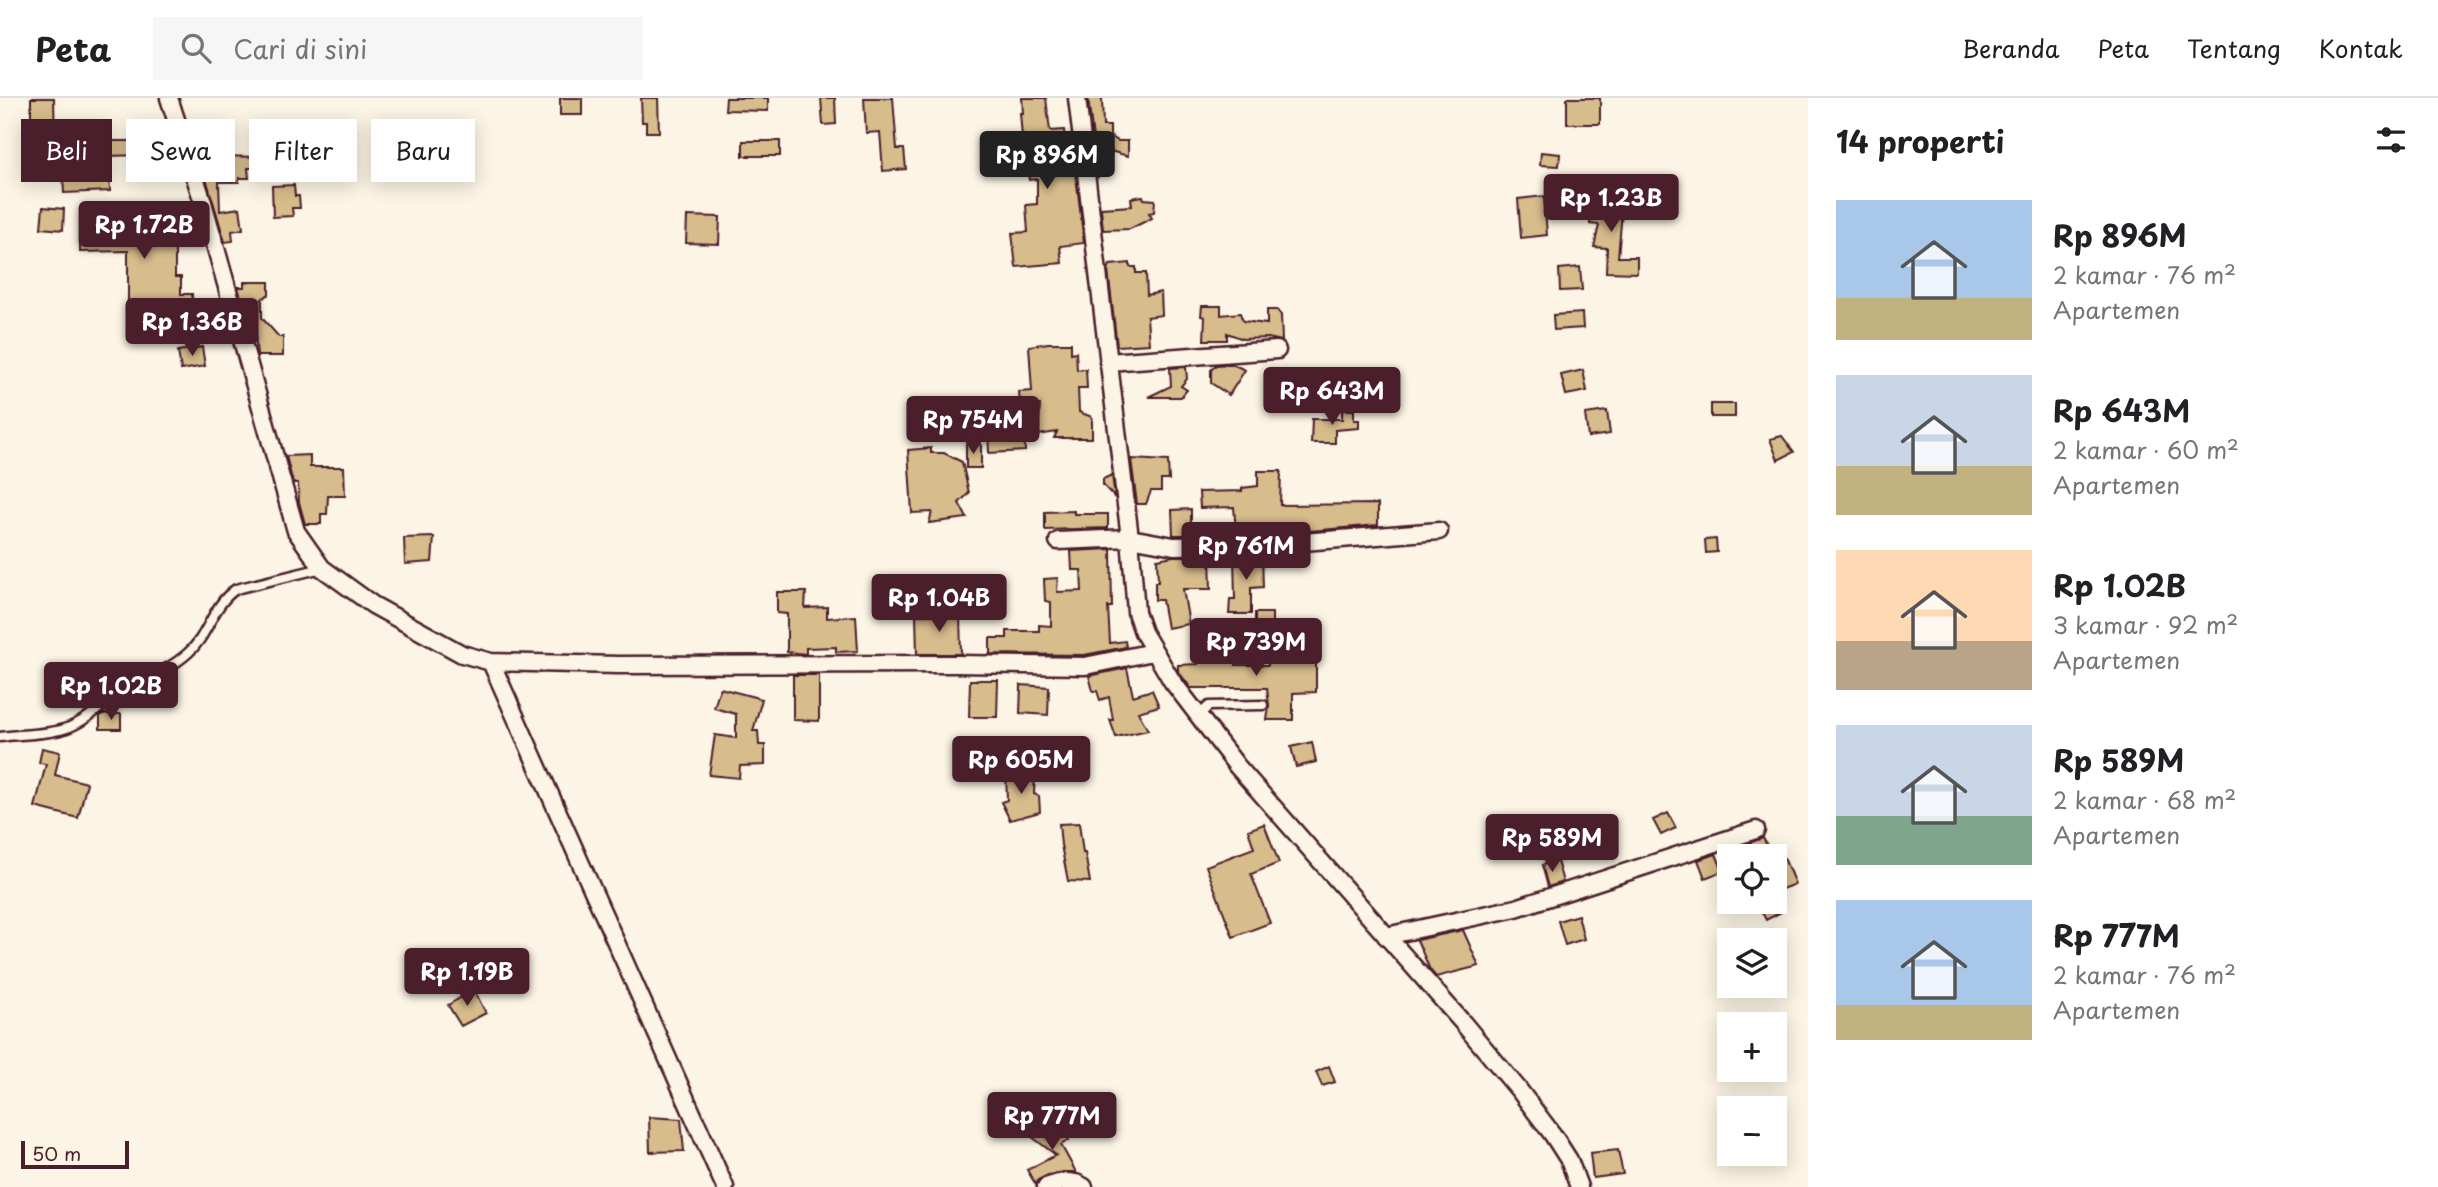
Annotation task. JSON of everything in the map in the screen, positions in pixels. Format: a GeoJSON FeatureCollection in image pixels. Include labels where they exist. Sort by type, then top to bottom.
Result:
{"type":"FeatureCollection","features":[{"type":"Feature","properties":{"kind":"street"},"geometry":{"type":"LineString","coordinates":[[169,98],[198,188],[296,531],[322,568],[373,605],[462,654],[491,662],[618,665],[1085,666],[1153,652]]}},
{"type":"Feature","properties":{"kind":"street"},"geometry":{"type":"LineString","coordinates":[[1077,98],[1130,538],[1136,612],[1153,652],[1237,766],[1519,1090],[1569,1160],[1579,1187]]}},
{"type":"Feature","properties":{"kind":"street"},"geometry":{"type":"LineString","coordinates":[[1108,362],[1277,350]]}},
{"type":"Feature","properties":{"kind":"street"},"geometry":{"type":"LineString","coordinates":[[1058,541],[1130,538],[1174,546],[1234,545],[1439,531]]}},
{"type":"Feature","properties":{"kind":"street"},"geometry":{"type":"LineString","coordinates":[[491,662],[725,1187]]}},
{"type":"Feature","properties":{"kind":"street"},"geometry":{"type":"LineString","coordinates":[[1386,936],[1516,908],[1756,830]]}},
{"type":"Feature","properties":{"kind":"street"},"geometry":{"type":"LineString","coordinates":[[1046,1187],[1063,1182],[1079,1183],[1084,1187]]}},
{"type":"Feature","properties":{"kind":"lane"},"geometry":{"type":"LineString","coordinates":[[0,737],[62,730],[75,725],[122,692],[167,668],[188,653],[197,643],[225,596],[236,589],[322,568]]}},
{"type":"Feature","properties":{"kind":"lane"},"geometry":{"type":"LineString","coordinates":[[1198,716],[1209,706],[1263,705]]}},
{"type":"Feature","properties":{"kind":"building"},"geometry":{"type":"Polygon","coordinates":[[[31,98],[54,98],[54,119],[31,119],[31,98]]]}},
{"type":"Feature","properties":{"kind":"building"},"geometry":{"type":"Polygon","coordinates":[[[560,98],[582,98],[582,115],[560,115],[560,98]]]}},
{"type":"Feature","properties":{"kind":"building"},"geometry":{"type":"Polygon","coordinates":[[[641,98],[658,98],[659,132],[646,132],[646,122],[642,122],[641,98]]]}},
{"type":"Feature","properties":{"kind":"building"},"geometry":{"type":"Polygon","coordinates":[[[726,98],[768,98],[768,111],[725,110],[726,98]]]}},
{"type":"Feature","properties":{"kind":"building"},"geometry":{"type":"Polygon","coordinates":[[[821,98],[835,98],[836,124],[823,125],[821,98]]]}},
{"type":"Feature","properties":{"kind":"building"},"geometry":{"type":"Polygon","coordinates":[[[864,98],[893,98],[897,149],[904,149],[906,169],[883,171],[880,132],[866,133],[864,98]]]}},
{"type":"Feature","properties":{"kind":"building"},"geometry":{"type":"Polygon","coordinates":[[[1022,98],[1046,98],[1050,131],[1064,130],[1068,168],[1075,167],[1084,243],[1060,246],[1062,263],[1016,267],[1012,233],[1028,232],[1026,205],[1037,204],[1037,179],[1029,180],[1023,149],[1020,113],[1023,113],[1022,98]]]}},
{"type":"Feature","properties":{"kind":"building"},"geometry":{"type":"Polygon","coordinates":[[[1088,98],[1102,98],[1103,126],[1110,126],[1110,136],[1118,141],[1128,141],[1128,156],[1110,151],[1110,168],[1098,168],[1098,178],[1088,98]]]}},
{"type":"Feature","properties":{"kind":"building"},"geometry":{"type":"Polygon","coordinates":[[[1567,98],[1600,98],[1600,124],[1567,124],[1567,98]]]}},
{"type":"Feature","properties":{"kind":"building"},"geometry":{"type":"Polygon","coordinates":[[[112,141],[126,141],[126,155],[112,156],[112,141]]]}},
{"type":"Feature","properties":{"kind":"building"},"geometry":{"type":"Polygon","coordinates":[[[743,141],[780,141],[780,156],[743,156],[743,141]]]}},
{"type":"Feature","properties":{"kind":"building"},"geometry":{"type":"Polygon","coordinates":[[[1541,152],[1560,154],[1559,166],[1540,165],[1541,152]]]}},
{"type":"Feature","properties":{"kind":"building"},"geometry":{"type":"Polygon","coordinates":[[[235,156],[249,157],[249,178],[239,178],[239,182],[235,182],[235,156]]]}},
{"type":"Feature","properties":{"kind":"building"},"geometry":{"type":"Polygon","coordinates":[[[63,182],[110,182],[110,191],[64,193],[63,182]]]}},
{"type":"Feature","properties":{"kind":"building"},"geometry":{"type":"Polygon","coordinates":[[[207,182],[219,182],[220,211],[240,208],[243,229],[232,231],[233,241],[225,242],[207,182]]]}},
{"type":"Feature","properties":{"kind":"building"},"geometry":{"type":"Polygon","coordinates":[[[294,185],[300,208],[292,208],[293,216],[273,217],[272,186],[294,185]]]}},
{"type":"Feature","properties":{"kind":"building"},"geometry":{"type":"Polygon","coordinates":[[[1143,196],[1144,199],[1155,200],[1154,212],[1149,213],[1152,218],[1130,229],[1103,230],[1101,208],[1132,206],[1131,198],[1143,196]]]}},
{"type":"Feature","properties":{"kind":"building"},"geometry":{"type":"Polygon","coordinates":[[[1544,196],[1547,235],[1521,238],[1518,199],[1544,196]]]}},
{"type":"Feature","properties":{"kind":"building"},"geometry":{"type":"Polygon","coordinates":[[[1591,198],[1623,200],[1618,257],[1637,257],[1637,273],[1606,272],[1607,248],[1594,247],[1599,225],[1590,224],[1591,198]]]}},
{"type":"Feature","properties":{"kind":"building"},"geometry":{"type":"Polygon","coordinates":[[[43,207],[64,209],[63,230],[41,228],[43,207]]]}},
{"type":"Feature","properties":{"kind":"building"},"geometry":{"type":"Polygon","coordinates":[[[165,211],[167,236],[175,236],[175,277],[181,277],[181,294],[192,294],[193,321],[162,322],[162,302],[128,303],[128,251],[80,252],[80,224],[125,223],[125,215],[165,211]]]}},
{"type":"Feature","properties":{"kind":"building"},"geometry":{"type":"Polygon","coordinates":[[[687,216],[720,217],[719,244],[686,243],[687,216]]]}},
{"type":"Feature","properties":{"kind":"building"},"geometry":{"type":"Polygon","coordinates":[[[1130,263],[1130,267],[1136,267],[1136,273],[1146,273],[1147,295],[1161,292],[1162,315],[1147,317],[1149,344],[1117,346],[1108,270],[1110,265],[1130,263]]]}},
{"type":"Feature","properties":{"kind":"building"},"geometry":{"type":"Polygon","coordinates":[[[1580,267],[1582,290],[1560,291],[1559,269],[1580,267]]]}},
{"type":"Feature","properties":{"kind":"building"},"geometry":{"type":"Polygon","coordinates":[[[244,282],[269,282],[269,294],[262,299],[262,318],[279,337],[283,337],[283,356],[257,356],[255,332],[251,333],[238,287],[244,287],[244,282]]]}},
{"type":"Feature","properties":{"kind":"building"},"geometry":{"type":"Polygon","coordinates":[[[1202,306],[1221,306],[1221,315],[1240,313],[1243,321],[1267,324],[1267,310],[1277,310],[1281,315],[1282,341],[1268,338],[1243,339],[1227,333],[1227,340],[1204,340],[1205,317],[1201,316],[1202,306]]]}},
{"type":"Feature","properties":{"kind":"building"},"geometry":{"type":"Polygon","coordinates":[[[1582,313],[1583,328],[1554,330],[1553,315],[1582,313]]]}},
{"type":"Feature","properties":{"kind":"building"},"geometry":{"type":"Polygon","coordinates":[[[1071,343],[1071,353],[1076,352],[1077,370],[1086,369],[1087,388],[1078,388],[1079,412],[1092,417],[1092,438],[1054,438],[1057,432],[1038,435],[1040,405],[1020,405],[1019,392],[1032,391],[1029,346],[1071,343]]]}},
{"type":"Feature","properties":{"kind":"building"},"geometry":{"type":"Polygon","coordinates":[[[202,347],[205,366],[181,370],[178,351],[202,347]]]}},
{"type":"Feature","properties":{"kind":"building"},"geometry":{"type":"Polygon","coordinates":[[[1232,364],[1245,370],[1229,395],[1211,383],[1211,370],[1216,365],[1232,364]]]}},
{"type":"Feature","properties":{"kind":"building"},"geometry":{"type":"Polygon","coordinates":[[[1186,367],[1187,379],[1181,386],[1187,390],[1181,397],[1148,397],[1171,386],[1170,368],[1186,367]]]}},
{"type":"Feature","properties":{"kind":"building"},"geometry":{"type":"Polygon","coordinates":[[[1583,370],[1587,391],[1566,395],[1561,375],[1583,370]]]}},
{"type":"Feature","properties":{"kind":"building"},"geometry":{"type":"Polygon","coordinates":[[[1711,404],[1735,404],[1735,417],[1711,417],[1711,404]]]}},
{"type":"Feature","properties":{"kind":"building"},"geometry":{"type":"Polygon","coordinates":[[[1342,410],[1354,410],[1354,420],[1359,420],[1359,428],[1335,430],[1335,443],[1311,443],[1312,419],[1342,419],[1342,410]]]}},
{"type":"Feature","properties":{"kind":"building"},"geometry":{"type":"Polygon","coordinates":[[[1607,411],[1610,434],[1588,437],[1585,414],[1607,411]]]}},
{"type":"Feature","properties":{"kind":"building"},"geometry":{"type":"Polygon","coordinates":[[[1024,427],[1025,451],[989,453],[988,429],[1024,427]]]}},
{"type":"Feature","properties":{"kind":"building"},"geometry":{"type":"Polygon","coordinates":[[[1782,436],[1794,452],[1778,460],[1770,439],[1782,436]]]}},
{"type":"Feature","properties":{"kind":"building"},"geometry":{"type":"Polygon","coordinates":[[[966,444],[981,444],[981,468],[966,468],[966,444]]]}},
{"type":"Feature","properties":{"kind":"building"},"geometry":{"type":"Polygon","coordinates":[[[931,448],[931,453],[944,453],[962,462],[969,493],[959,503],[967,518],[929,523],[932,512],[912,513],[908,450],[931,448]]]}},
{"type":"Feature","properties":{"kind":"building"},"geometry":{"type":"Polygon","coordinates":[[[310,455],[310,467],[344,467],[345,496],[328,496],[327,514],[321,514],[321,524],[305,524],[299,502],[298,483],[293,483],[286,456],[310,455]]]}},
{"type":"Feature","properties":{"kind":"building"},"geometry":{"type":"Polygon","coordinates":[[[1131,459],[1168,461],[1169,480],[1161,480],[1161,491],[1151,491],[1146,504],[1137,504],[1131,459]]]}},
{"type":"Feature","properties":{"kind":"building"},"geometry":{"type":"Polygon","coordinates":[[[1258,471],[1281,471],[1280,505],[1378,504],[1378,525],[1298,532],[1236,532],[1234,507],[1200,508],[1199,492],[1242,491],[1242,488],[1258,486],[1258,471]]]}},
{"type":"Feature","properties":{"kind":"building"},"geometry":{"type":"Polygon","coordinates":[[[1112,475],[1115,498],[1103,485],[1103,479],[1112,475]]]}},
{"type":"Feature","properties":{"kind":"building"},"geometry":{"type":"Polygon","coordinates":[[[1191,509],[1191,535],[1173,535],[1172,510],[1191,509]]]}},
{"type":"Feature","properties":{"kind":"building"},"geometry":{"type":"Polygon","coordinates":[[[1074,511],[1074,514],[1108,514],[1108,528],[1045,530],[1045,512],[1074,511]]]}},
{"type":"Feature","properties":{"kind":"building"},"geometry":{"type":"Polygon","coordinates":[[[434,537],[432,562],[405,564],[404,538],[434,537]]]}},
{"type":"Feature","properties":{"kind":"building"},"geometry":{"type":"Polygon","coordinates":[[[1716,539],[1717,552],[1706,553],[1705,540],[1716,539]]]}},
{"type":"Feature","properties":{"kind":"building"},"geometry":{"type":"Polygon","coordinates":[[[1111,549],[1112,607],[1108,607],[1110,643],[1125,641],[1126,647],[1084,655],[990,654],[990,638],[1007,638],[1007,631],[1039,631],[1039,625],[1051,626],[1051,602],[1045,601],[1044,579],[1058,578],[1057,592],[1082,591],[1081,570],[1072,570],[1071,551],[1111,549]]]}},
{"type":"Feature","properties":{"kind":"building"},"geometry":{"type":"Polygon","coordinates":[[[1234,555],[1262,555],[1263,587],[1251,588],[1251,614],[1229,614],[1230,599],[1235,599],[1234,555]]]}},
{"type":"Feature","properties":{"kind":"building"},"geometry":{"type":"Polygon","coordinates":[[[1210,556],[1211,589],[1183,589],[1189,624],[1167,628],[1162,600],[1155,600],[1155,582],[1158,582],[1157,559],[1210,556]]]}},
{"type":"Feature","properties":{"kind":"building"},"geometry":{"type":"Polygon","coordinates":[[[777,592],[806,592],[805,608],[827,607],[827,618],[856,616],[858,651],[836,652],[836,647],[806,648],[806,654],[787,652],[787,614],[777,613],[777,592]]]}},
{"type":"Feature","properties":{"kind":"building"},"geometry":{"type":"Polygon","coordinates":[[[1255,613],[1272,613],[1272,638],[1255,638],[1255,613]]]}},
{"type":"Feature","properties":{"kind":"building"},"geometry":{"type":"Polygon","coordinates":[[[960,614],[961,654],[917,654],[916,615],[960,614]]]}},
{"type":"Feature","properties":{"kind":"building"},"geometry":{"type":"Polygon","coordinates":[[[1268,652],[1293,652],[1293,663],[1316,662],[1316,692],[1293,693],[1293,720],[1267,720],[1267,688],[1191,688],[1178,671],[1178,665],[1198,664],[1199,654],[1236,654],[1236,665],[1268,665],[1268,652]]]}},
{"type":"Feature","properties":{"kind":"building"},"geometry":{"type":"Polygon","coordinates":[[[1127,668],[1133,696],[1152,690],[1159,706],[1138,712],[1148,730],[1116,737],[1110,720],[1113,720],[1109,697],[1100,700],[1097,691],[1093,691],[1089,676],[1127,668]]]}},
{"type":"Feature","properties":{"kind":"building"},"geometry":{"type":"Polygon","coordinates":[[[793,675],[819,675],[819,721],[793,720],[793,675]]]}},
{"type":"Feature","properties":{"kind":"building"},"geometry":{"type":"Polygon","coordinates":[[[970,680],[998,680],[997,717],[969,717],[970,680]]]}},
{"type":"Feature","properties":{"kind":"building"},"geometry":{"type":"Polygon","coordinates":[[[1021,685],[1049,687],[1048,715],[1020,713],[1021,685]]]}},
{"type":"Feature","properties":{"kind":"building"},"geometry":{"type":"Polygon","coordinates":[[[720,688],[762,699],[753,731],[758,731],[759,745],[765,745],[765,765],[740,766],[739,778],[709,775],[715,735],[736,738],[736,714],[714,708],[720,688]]]}},
{"type":"Feature","properties":{"kind":"building"},"geometry":{"type":"Polygon","coordinates":[[[121,714],[121,729],[100,729],[100,716],[121,714]]]}},
{"type":"Feature","properties":{"kind":"building"},"geometry":{"type":"Polygon","coordinates":[[[1312,742],[1316,762],[1296,767],[1291,747],[1312,742]]]}},
{"type":"Feature","properties":{"kind":"building"},"geometry":{"type":"Polygon","coordinates":[[[42,748],[60,752],[55,775],[87,783],[78,818],[35,807],[46,764],[39,763],[42,748]]]}},
{"type":"Feature","properties":{"kind":"building"},"geometry":{"type":"Polygon","coordinates":[[[1006,774],[1035,774],[1034,794],[1039,796],[1040,812],[1010,820],[1001,802],[1007,800],[1006,774]]]}},
{"type":"Feature","properties":{"kind":"building"},"geometry":{"type":"Polygon","coordinates":[[[1668,813],[1676,828],[1661,835],[1653,820],[1668,813]]]}},
{"type":"Feature","properties":{"kind":"building"},"geometry":{"type":"Polygon","coordinates":[[[1079,823],[1090,882],[1068,881],[1061,845],[1059,824],[1079,823]]]}},
{"type":"Feature","properties":{"kind":"building"},"geometry":{"type":"Polygon","coordinates":[[[1264,824],[1279,863],[1251,874],[1270,923],[1233,937],[1206,866],[1254,848],[1248,830],[1264,824]]]}},
{"type":"Feature","properties":{"kind":"building"},"geometry":{"type":"Polygon","coordinates":[[[1763,838],[1766,844],[1746,844],[1763,838]]]}},
{"type":"Feature","properties":{"kind":"building"},"geometry":{"type":"Polygon","coordinates":[[[1716,854],[1717,873],[1705,878],[1698,860],[1716,854]]]}},
{"type":"Feature","properties":{"kind":"building"},"geometry":{"type":"Polygon","coordinates":[[[1557,861],[1563,882],[1548,887],[1542,865],[1557,861]]]}},
{"type":"Feature","properties":{"kind":"building"},"geometry":{"type":"Polygon","coordinates":[[[1787,865],[1795,884],[1787,887],[1787,865]]]}},
{"type":"Feature","properties":{"kind":"building"},"geometry":{"type":"Polygon","coordinates":[[[1763,914],[1777,914],[1766,920],[1763,914]]]}},
{"type":"Feature","properties":{"kind":"building"},"geometry":{"type":"Polygon","coordinates":[[[1578,915],[1584,939],[1565,945],[1558,921],[1578,915]]]}},
{"type":"Feature","properties":{"kind":"building"},"geometry":{"type":"Polygon","coordinates":[[[1463,930],[1479,966],[1436,977],[1430,970],[1417,940],[1463,930]]]}},
{"type":"Feature","properties":{"kind":"building"},"geometry":{"type":"Polygon","coordinates":[[[474,990],[486,1013],[461,1026],[448,1005],[474,990]]]}},
{"type":"Feature","properties":{"kind":"building"},"geometry":{"type":"Polygon","coordinates":[[[1329,1066],[1335,1082],[1322,1086],[1316,1072],[1329,1066]]]}},
{"type":"Feature","properties":{"kind":"building"},"geometry":{"type":"Polygon","coordinates":[[[649,1117],[681,1119],[684,1151],[650,1152],[649,1117]]]}},
{"type":"Feature","properties":{"kind":"building"},"geometry":{"type":"Polygon","coordinates":[[[1053,1118],[1069,1140],[1061,1145],[1076,1172],[1048,1175],[1038,1180],[1036,1185],[1027,1170],[1056,1155],[1032,1137],[1053,1118]]]}},
{"type":"Feature","properties":{"kind":"building"},"geometry":{"type":"Polygon","coordinates":[[[1618,1150],[1623,1174],[1593,1178],[1590,1153],[1618,1150]]]}}]}
